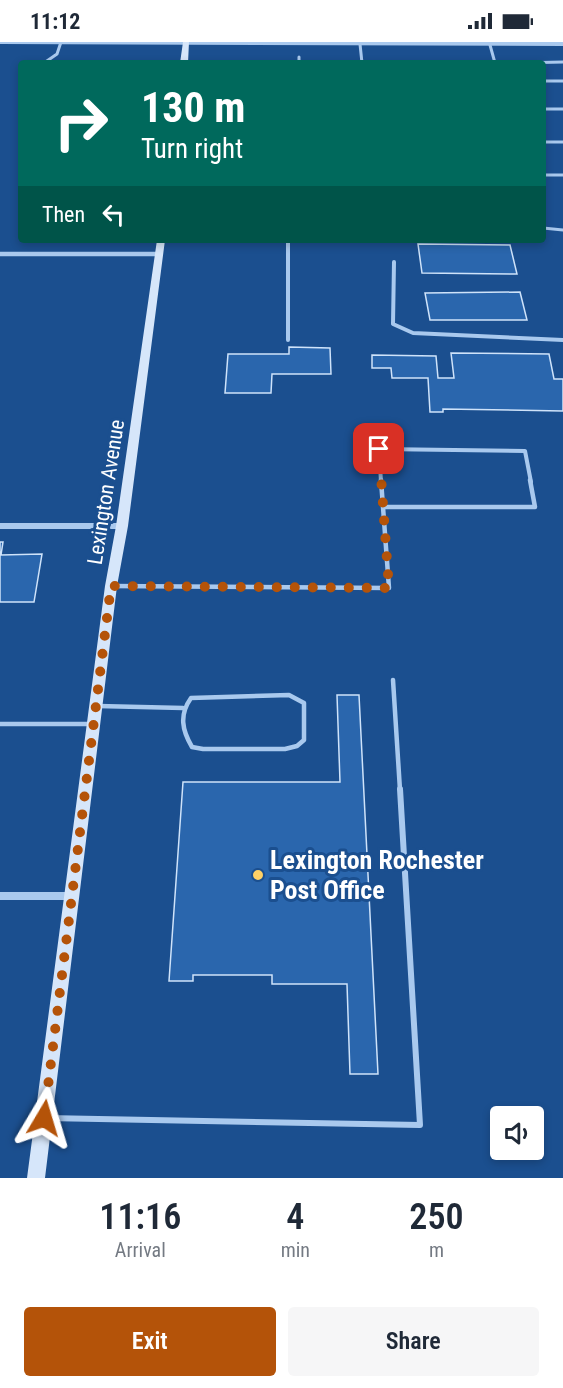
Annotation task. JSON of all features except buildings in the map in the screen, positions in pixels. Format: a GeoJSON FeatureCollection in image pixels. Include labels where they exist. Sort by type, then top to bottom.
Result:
{"type":"FeatureCollection","features":[{"type":"Feature","properties":{"kind":"main road"},"geometry":{"type":"LineString","coordinates":[[184,60],[186,42]]}},
{"type":"Feature","properties":{"kind":"main road","name":"Lexington Avenue"},"geometry":{"type":"LineString","coordinates":[[36,1178],[95,706],[161,243]]}},
{"type":"Feature","properties":{"kind":"street"},"geometry":{"type":"LineString","coordinates":[[0,42],[563,44]]}},
{"type":"Feature","properties":{"kind":"street"},"geometry":{"type":"LineString","coordinates":[[0,254],[159,254]]}},
{"type":"Feature","properties":{"kind":"street"},"geometry":{"type":"LineString","coordinates":[[0,526],[122,526]]}},
{"type":"Feature","properties":{"kind":"street"},"geometry":{"type":"LineString","coordinates":[[0,896],[70,897]]}},
{"type":"Feature","properties":{"kind":"lane"},"geometry":{"type":"LineString","coordinates":[[48,60],[57,54],[61,42]]}},
{"type":"Feature","properties":{"kind":"lane"},"geometry":{"type":"LineString","coordinates":[[360,44],[362,60]]}},
{"type":"Feature","properties":{"kind":"lane"},"geometry":{"type":"LineString","coordinates":[[490,45],[494,60]]}},
{"type":"Feature","properties":{"kind":"lane"},"geometry":{"type":"LineString","coordinates":[[546,62],[563,62]]}},
{"type":"Feature","properties":{"kind":"lane"},"geometry":{"type":"LineString","coordinates":[[546,81],[563,81]]}},
{"type":"Feature","properties":{"kind":"lane"},"geometry":{"type":"LineString","coordinates":[[546,109],[563,109]]}},
{"type":"Feature","properties":{"kind":"lane"},"geometry":{"type":"LineString","coordinates":[[546,142],[563,142]]}},
{"type":"Feature","properties":{"kind":"lane"},"geometry":{"type":"LineString","coordinates":[[546,175],[563,175]]}},
{"type":"Feature","properties":{"kind":"lane"},"geometry":{"type":"LineString","coordinates":[[546,228],[563,230]]}},
{"type":"Feature","properties":{"kind":"lane"},"geometry":{"type":"LineString","coordinates":[[288,243],[288,340]]}},
{"type":"Feature","properties":{"kind":"lane"},"geometry":{"type":"LineString","coordinates":[[394,262],[393,324],[413,333],[563,340]]}},
{"type":"Feature","properties":{"kind":"lane"},"geometry":{"type":"LineString","coordinates":[[111,586],[389,588],[383,507],[379,449],[525,451],[535,507],[383,507]]}},
{"type":"Feature","properties":{"kind":"lane"},"geometry":{"type":"LineString","coordinates":[[44,1118],[420,1125],[393,680]]}},
{"type":"Feature","properties":{"kind":"lane"},"geometry":{"type":"LineString","coordinates":[[200,696],[297,697],[304,703],[303,740],[297,746],[285,749],[192,747],[183,734],[183,708],[191,698],[200,696]]}},
{"type":"Feature","properties":{"kind":"lane"},"geometry":{"type":"LineString","coordinates":[[95,706],[183,708]]}},
{"type":"Feature","properties":{"kind":"lane"},"geometry":{"type":"LineString","coordinates":[[0,723],[93,724]]}},
{"type":"Feature","properties":{"kind":"place","name":"Lexington Rochester Post Office"},"geometry":{"type":"Point","coordinates":[258,875]}},
{"type":"Feature","properties":{"kind":"route"},"geometry":{"type":"LineString","coordinates":[[44,1118],[70,897],[111,586],[389,588],[379,449]]}}]}
